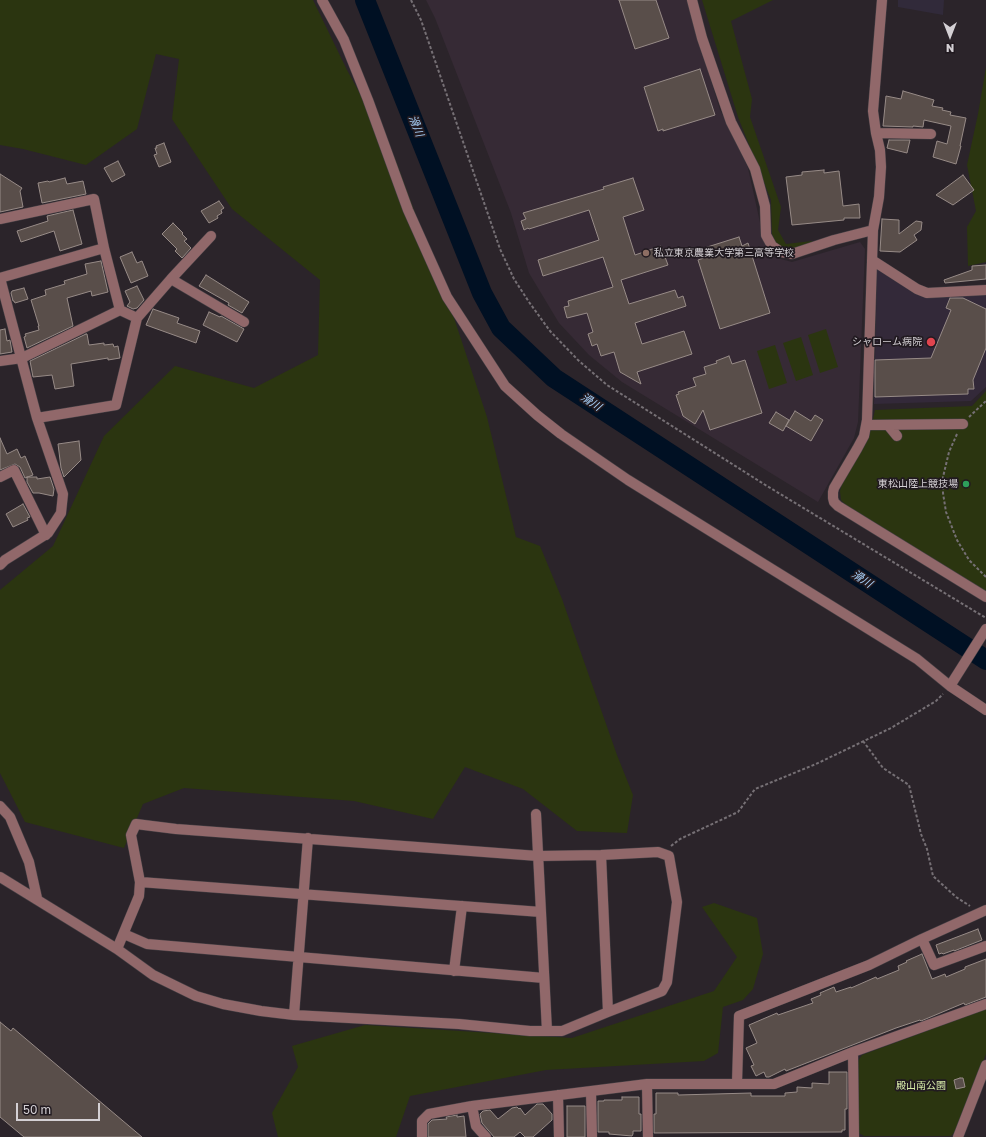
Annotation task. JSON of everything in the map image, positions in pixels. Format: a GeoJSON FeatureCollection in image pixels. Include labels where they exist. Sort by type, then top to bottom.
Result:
{"type":"FeatureCollection","features":[{"type":"Feature","properties":{"kind":"street"},"geometry":{"type":"LineString","coordinates":[[322,0],[344,40],[368,100],[408,210],[447,297],[506,386],[537,415],[561,434],[628,480],[917,660],[950,686],[986,710]]}},
{"type":"Feature","properties":{"kind":"street"},"geometry":{"type":"LineString","coordinates":[[692,0],[702,38],[731,122],[755,169],[765,206],[766,235],[772,246],[781,252],[792,254],[834,240],[873,230]]}},
{"type":"Feature","properties":{"kind":"street"},"geometry":{"type":"LineString","coordinates":[[882,0],[873,110],[882,167],[879,197],[873,230],[866,425],[864,436],[832,492],[834,502],[838,506],[986,597]]}},
{"type":"Feature","properties":{"kind":"street"},"geometry":{"type":"LineString","coordinates":[[876,133],[931,134]]}},
{"type":"Feature","properties":{"kind":"street"},"geometry":{"type":"LineString","coordinates":[[0,219],[94,199],[104,248],[120,310]]}},
{"type":"Feature","properties":{"kind":"street"},"geometry":{"type":"LineString","coordinates":[[37,418],[116,405],[137,318],[211,236]]}},
{"type":"Feature","properties":{"kind":"street"},"geometry":{"type":"LineString","coordinates":[[0,564],[48,533],[61,512],[63,494],[37,418],[0,278],[104,248]]}},
{"type":"Feature","properties":{"kind":"street"},"geometry":{"type":"LineString","coordinates":[[872,260],[917,289],[927,293],[986,290]]}},
{"type":"Feature","properties":{"kind":"street"},"geometry":{"type":"LineString","coordinates":[[171,279],[244,322]]}},
{"type":"Feature","properties":{"kind":"street"},"geometry":{"type":"LineString","coordinates":[[120,310],[137,318]]}},
{"type":"Feature","properties":{"kind":"street"},"geometry":{"type":"LineString","coordinates":[[0,361],[22,358],[120,310]]}},
{"type":"Feature","properties":{"kind":"street"},"geometry":{"type":"LineString","coordinates":[[888,424],[897,436]]}},
{"type":"Feature","properties":{"kind":"street"},"geometry":{"type":"LineString","coordinates":[[866,425],[963,424]]}},
{"type":"Feature","properties":{"kind":"street"},"geometry":{"type":"LineString","coordinates":[[0,477],[14,470],[46,535]]}},
{"type":"Feature","properties":{"kind":"street"},"geometry":{"type":"LineString","coordinates":[[950,686],[986,629]]}},
{"type":"Feature","properties":{"kind":"street"},"geometry":{"type":"LineString","coordinates":[[0,806],[10,817],[29,862],[37,898]]}},
{"type":"Feature","properties":{"kind":"street"},"geometry":{"type":"LineString","coordinates":[[536,814],[546,1032]]}},
{"type":"Feature","properties":{"kind":"street"},"geometry":{"type":"LineString","coordinates":[[0,877],[37,898],[117,949],[153,975],[196,996],[223,1004],[294,1015],[459,1024],[530,1032],[562,1032],[662,991],[667,982],[677,902],[669,856],[658,852],[538,856],[308,838],[176,830],[136,824],[131,835],[140,882],[139,896],[117,949]]}},
{"type":"Feature","properties":{"kind":"street"},"geometry":{"type":"LineString","coordinates":[[294,1015],[308,838]]}},
{"type":"Feature","properties":{"kind":"street"},"geometry":{"type":"LineString","coordinates":[[601,855],[608,1012]]}},
{"type":"Feature","properties":{"kind":"street"},"geometry":{"type":"LineString","coordinates":[[140,882],[541,912]]}},
{"type":"Feature","properties":{"kind":"street"},"geometry":{"type":"LineString","coordinates":[[454,971],[462,906]]}},
{"type":"Feature","properties":{"kind":"street"},"geometry":{"type":"LineString","coordinates":[[738,1083],[738,1016],[869,965],[983,911]]}},
{"type":"Feature","properties":{"kind":"street"},"geometry":{"type":"LineString","coordinates":[[124,934],[147,944],[544,978]]}},
{"type":"Feature","properties":{"kind":"street"},"geometry":{"type":"LineString","coordinates":[[922,939],[934,965],[986,946]]}},
{"type":"Feature","properties":{"kind":"street"},"geometry":{"type":"LineString","coordinates":[[422,1137],[422,1121],[429,1114],[472,1106],[647,1084],[774,1084],[853,1052],[986,1004]]}},
{"type":"Feature","properties":{"kind":"street"},"geometry":{"type":"LineString","coordinates":[[853,1052],[854,1137]]}},
{"type":"Feature","properties":{"kind":"street"},"geometry":{"type":"LineString","coordinates":[[958,1137],[986,1065]]}},
{"type":"Feature","properties":{"kind":"street"},"geometry":{"type":"LineString","coordinates":[[647,1084],[648,1137]]}},
{"type":"Feature","properties":{"kind":"street"},"geometry":{"type":"LineString","coordinates":[[591,1091],[592,1137]]}},
{"type":"Feature","properties":{"kind":"street"},"geometry":{"type":"LineString","coordinates":[[558,1095],[558,1137]]}},
{"type":"Feature","properties":{"kind":"street"},"geometry":{"type":"LineString","coordinates":[[472,1106],[476,1126],[486,1137]]}},
{"type":"Feature","properties":{"kind":"path"},"geometry":{"type":"LineString","coordinates":[[411,0],[421,20],[500,248],[514,279],[550,331],[578,360],[607,385],[774,490],[986,618]]}},
{"type":"Feature","properties":{"kind":"path"},"geometry":{"type":"LineString","coordinates":[[986,401],[963,424],[956,436],[946,462],[943,478],[946,512],[957,540],[969,560],[986,577]]}},
{"type":"Feature","properties":{"kind":"path"},"geometry":{"type":"LineString","coordinates":[[663,854],[680,839],[738,812],[755,789],[816,764],[891,728],[936,701],[950,686]]}},
{"type":"Feature","properties":{"kind":"path"},"geometry":{"type":"LineString","coordinates":[[863,741],[883,768],[909,784],[933,876],[956,897],[983,911]]}},
{"type":"Feature","properties":{"kind":"shaded area","name":"私立東京農業大学第三高等学校"},"geometry":{"type":"Polygon","coordinates":[[[426,0],[687,0],[720,110],[736,139],[748,168],[763,236],[770,256],[792,262],[860,242],[865,249],[858,422],[854,438],[818,502],[622,382],[589,355],[559,323],[529,273],[511,213],[435,18],[426,0]]]}},
{"type":"Feature","properties":{"kind":"shaded area"},"geometry":{"type":"Polygon","coordinates":[[[898,0],[944,0],[943,15],[898,7],[898,0]]]}},
{"type":"Feature","properties":{"kind":"shaded area","name":"シャローム病院"},"geometry":{"type":"Polygon","coordinates":[[[877,268],[926,296],[986,295],[986,387],[971,401],[874,404],[877,268]]]}},
{"type":"Feature","properties":{"kind":"green space"},"geometry":{"type":"Polygon","coordinates":[[[0,0],[313,0],[347,70],[395,158],[455,321],[487,417],[516,537],[540,546],[562,599],[617,755],[633,795],[627,833],[577,831],[523,789],[465,767],[433,819],[354,801],[184,788],[143,804],[124,848],[25,822],[0,773],[0,590],[53,546],[104,436],[175,366],[254,388],[318,355],[320,280],[232,209],[172,119],[179,59],[156,54],[137,129],[86,165],[23,149],[0,145],[0,0]]]}},
{"type":"Feature","properties":{"kind":"green space"},"geometry":{"type":"Polygon","coordinates":[[[702,0],[773,0],[731,21],[752,99],[750,117],[781,207],[778,230],[786,244],[812,241],[813,245],[796,249],[785,248],[777,245],[772,234],[771,200],[738,117],[702,0]]]}},
{"type":"Feature","properties":{"kind":"green space"},"geometry":{"type":"Polygon","coordinates":[[[986,67],[986,262],[968,266],[967,227],[976,211],[967,165],[986,67]]]}},
{"type":"Feature","properties":{"kind":"green space"},"geometry":{"type":"Polygon","coordinates":[[[826,329],[838,367],[820,373],[808,335],[826,329]]]}},
{"type":"Feature","properties":{"kind":"green space"},"geometry":{"type":"Polygon","coordinates":[[[801,337],[813,375],[796,381],[783,343],[801,337]]]}},
{"type":"Feature","properties":{"kind":"green space"},"geometry":{"type":"Polygon","coordinates":[[[775,345],[787,383],[769,389],[757,351],[775,345]]]}},
{"type":"Feature","properties":{"kind":"green space"},"geometry":{"type":"Polygon","coordinates":[[[986,391],[986,592],[847,506],[841,500],[840,491],[842,484],[869,437],[875,410],[972,406],[986,391]]]}},
{"type":"Feature","properties":{"kind":"green space"},"geometry":{"type":"Polygon","coordinates":[[[714,903],[757,918],[763,954],[753,989],[743,1000],[723,1007],[718,1053],[704,1061],[546,1070],[410,1096],[396,1137],[278,1137],[272,1113],[298,1067],[292,1046],[365,1025],[572,1038],[714,991],[737,957],[702,907],[714,903]]]}},
{"type":"Feature","properties":{"kind":"green space","name":"殿山南公園"},"geometry":{"type":"Polygon","coordinates":[[[986,1009],[986,1054],[958,1128],[951,1136],[864,1136],[859,1133],[858,1061],[862,1055],[986,1009]]]}},
{"type":"Feature","properties":{"kind":"building"},"geometry":{"type":"Polygon","coordinates":[[[619,0],[656,0],[669,38],[635,49],[619,0]]]}},
{"type":"Feature","properties":{"kind":"building"},"geometry":{"type":"Polygon","coordinates":[[[700,69],[715,115],[663,131],[663,129],[658,131],[644,87],[700,69]]]}},
{"type":"Feature","properties":{"kind":"building"},"geometry":{"type":"Polygon","coordinates":[[[903,91],[934,100],[932,106],[943,108],[942,110],[951,112],[950,115],[966,118],[956,164],[933,157],[937,141],[947,144],[951,126],[924,120],[923,127],[883,126],[886,96],[901,99],[903,91]]]}},
{"type":"Feature","properties":{"kind":"building"},"geometry":{"type":"Polygon","coordinates":[[[889,140],[910,140],[907,153],[887,148],[889,140]]]}},
{"type":"Feature","properties":{"kind":"building"},"geometry":{"type":"Polygon","coordinates":[[[164,143],[171,162],[159,167],[154,155],[157,154],[155,148],[157,148],[156,146],[164,143]]]}},
{"type":"Feature","properties":{"kind":"building"},"geometry":{"type":"Polygon","coordinates":[[[118,161],[125,175],[112,182],[104,168],[118,161]]]}},
{"type":"Feature","properties":{"kind":"building"},"geometry":{"type":"Polygon","coordinates":[[[824,170],[824,173],[839,171],[843,206],[859,204],[860,218],[844,218],[844,220],[792,225],[786,177],[802,175],[802,172],[824,170]]]}},
{"type":"Feature","properties":{"kind":"building"},"geometry":{"type":"Polygon","coordinates":[[[0,174],[22,188],[20,191],[23,207],[0,212],[0,174]]]}},
{"type":"Feature","properties":{"kind":"building"},"geometry":{"type":"Polygon","coordinates":[[[963,175],[974,190],[953,205],[936,195],[963,175]]]}},
{"type":"Feature","properties":{"kind":"building"},"geometry":{"type":"Polygon","coordinates":[[[65,178],[67,184],[83,181],[86,194],[42,203],[38,183],[65,178]]]}},
{"type":"Feature","properties":{"kind":"building"},"geometry":{"type":"Polygon","coordinates":[[[633,178],[644,210],[623,217],[635,255],[661,246],[668,265],[621,280],[629,304],[675,290],[678,298],[683,296],[686,306],[635,323],[642,344],[684,331],[692,354],[637,372],[641,384],[620,372],[614,352],[601,356],[597,344],[592,346],[588,334],[593,332],[587,313],[567,318],[564,307],[569,306],[568,301],[613,287],[603,257],[543,276],[538,260],[599,240],[589,210],[524,230],[521,221],[526,219],[523,213],[604,189],[603,187],[633,178]]]}},
{"type":"Feature","properties":{"kind":"building"},"geometry":{"type":"Polygon","coordinates":[[[219,201],[224,208],[221,210],[222,213],[217,216],[218,218],[209,223],[201,211],[219,201]]]}},
{"type":"Feature","properties":{"kind":"building"},"geometry":{"type":"Polygon","coordinates":[[[73,210],[82,244],[60,251],[54,231],[21,242],[17,231],[48,221],[47,216],[73,210]]]}},
{"type":"Feature","properties":{"kind":"building"},"geometry":{"type":"Polygon","coordinates":[[[882,219],[899,220],[899,234],[916,221],[922,222],[921,230],[914,235],[917,240],[900,252],[880,251],[882,219]]]}},
{"type":"Feature","properties":{"kind":"building"},"geometry":{"type":"Polygon","coordinates":[[[173,223],[183,233],[182,234],[187,239],[184,241],[191,248],[182,258],[175,251],[177,249],[162,234],[173,223]]]}},
{"type":"Feature","properties":{"kind":"building"},"geometry":{"type":"Polygon","coordinates":[[[739,237],[742,246],[748,243],[770,313],[720,329],[698,260],[704,258],[701,249],[739,237]]]}},
{"type":"Feature","properties":{"kind":"building"},"geometry":{"type":"Polygon","coordinates":[[[132,252],[137,263],[142,261],[148,276],[131,283],[120,257],[132,252]]]}},
{"type":"Feature","properties":{"kind":"building"},"geometry":{"type":"Polygon","coordinates":[[[101,261],[108,292],[92,296],[91,291],[67,298],[73,326],[27,348],[24,337],[26,336],[25,334],[39,330],[31,300],[46,295],[45,290],[65,284],[64,281],[87,274],[85,264],[101,261]]]}},
{"type":"Feature","properties":{"kind":"building"},"geometry":{"type":"Polygon","coordinates":[[[986,265],[986,279],[945,283],[944,280],[972,270],[972,266],[986,265]]]}},
{"type":"Feature","properties":{"kind":"building"},"geometry":{"type":"Polygon","coordinates":[[[206,275],[249,302],[242,313],[228,305],[229,303],[199,286],[206,275]]]}},
{"type":"Feature","properties":{"kind":"building"},"geometry":{"type":"Polygon","coordinates":[[[137,286],[144,300],[137,308],[133,309],[127,306],[130,302],[125,291],[137,286]]]}},
{"type":"Feature","properties":{"kind":"building"},"geometry":{"type":"Polygon","coordinates":[[[24,288],[28,299],[15,303],[11,293],[12,291],[24,288]]]}},
{"type":"Feature","properties":{"kind":"building"},"geometry":{"type":"Polygon","coordinates":[[[950,298],[963,298],[986,309],[986,348],[973,380],[974,389],[968,389],[968,394],[875,397],[875,360],[931,358],[951,310],[946,308],[950,298]]]}},
{"type":"Feature","properties":{"kind":"building"},"geometry":{"type":"Polygon","coordinates":[[[153,309],[179,318],[177,323],[200,331],[196,343],[146,325],[153,309]]]}},
{"type":"Feature","properties":{"kind":"building"},"geometry":{"type":"Polygon","coordinates":[[[209,312],[220,317],[221,316],[244,329],[237,342],[203,325],[209,312]]]}},
{"type":"Feature","properties":{"kind":"building"},"geometry":{"type":"Polygon","coordinates":[[[5,329],[7,341],[10,340],[12,352],[0,354],[0,330],[5,329]]]}},
{"type":"Feature","properties":{"kind":"building"},"geometry":{"type":"Polygon","coordinates":[[[86,334],[89,345],[104,343],[104,345],[113,344],[114,347],[118,346],[120,358],[108,360],[108,358],[71,364],[74,386],[55,389],[52,375],[33,377],[30,361],[86,334]]]}},
{"type":"Feature","properties":{"kind":"building"},"geometry":{"type":"Polygon","coordinates":[[[729,356],[732,364],[745,360],[762,413],[710,430],[703,410],[695,424],[683,416],[676,395],[679,394],[678,392],[696,386],[693,378],[706,374],[704,367],[717,363],[716,361],[729,356]]]}},
{"type":"Feature","properties":{"kind":"building"},"geometry":{"type":"Polygon","coordinates":[[[795,411],[811,421],[815,415],[823,420],[811,441],[786,426],[795,411]]]}},
{"type":"Feature","properties":{"kind":"building"},"geometry":{"type":"Polygon","coordinates":[[[776,412],[789,420],[783,431],[769,423],[776,412]]]}},
{"type":"Feature","properties":{"kind":"building"},"geometry":{"type":"Polygon","coordinates":[[[0,438],[7,454],[17,449],[21,458],[25,456],[33,475],[25,478],[20,467],[15,464],[0,470],[0,438]]]}},
{"type":"Feature","properties":{"kind":"building"},"geometry":{"type":"Polygon","coordinates":[[[79,441],[81,460],[64,477],[61,468],[58,444],[79,441]]]}},
{"type":"Feature","properties":{"kind":"building"},"geometry":{"type":"Polygon","coordinates":[[[27,477],[37,477],[37,479],[50,477],[54,489],[53,496],[33,493],[27,482],[27,477]]]}},
{"type":"Feature","properties":{"kind":"building"},"geometry":{"type":"Polygon","coordinates":[[[23,504],[30,517],[27,518],[28,520],[13,527],[6,514],[23,504]]]}},
{"type":"Feature","properties":{"kind":"building"},"geometry":{"type":"Polygon","coordinates":[[[978,929],[982,940],[954,951],[939,954],[936,945],[978,929]]]}},
{"type":"Feature","properties":{"kind":"building"},"geometry":{"type":"Polygon","coordinates":[[[922,954],[932,979],[945,974],[946,977],[965,969],[965,967],[986,959],[986,997],[965,1005],[964,1003],[921,1021],[920,1020],[896,1028],[786,1071],[785,1069],[769,1077],[766,1077],[764,1072],[756,1076],[751,1066],[754,1065],[746,1048],[757,1043],[749,1025],[777,1013],[778,1015],[813,1003],[811,999],[834,987],[836,992],[851,988],[876,977],[877,979],[899,970],[898,966],[922,954]]]}},
{"type":"Feature","properties":{"kind":"building"},"geometry":{"type":"Polygon","coordinates":[[[0,1022],[11,1031],[13,1028],[142,1137],[24,1137],[0,1117],[0,1022]]]}},
{"type":"Feature","properties":{"kind":"building"},"geometry":{"type":"Polygon","coordinates":[[[829,1072],[847,1072],[847,1109],[845,1109],[845,1130],[842,1130],[842,1132],[654,1133],[656,1093],[678,1093],[678,1095],[751,1093],[751,1096],[785,1096],[785,1093],[797,1092],[797,1087],[812,1088],[812,1083],[829,1084],[829,1072]]]}},
{"type":"Feature","properties":{"kind":"building"},"geometry":{"type":"Polygon","coordinates":[[[963,1078],[965,1087],[956,1089],[954,1080],[963,1078]]]}},
{"type":"Feature","properties":{"kind":"building"},"geometry":{"type":"Polygon","coordinates":[[[622,1097],[639,1097],[641,1131],[633,1131],[632,1136],[609,1134],[609,1132],[598,1132],[598,1101],[622,1100],[622,1097]]]}},
{"type":"Feature","properties":{"kind":"building"},"geometry":{"type":"Polygon","coordinates":[[[537,1104],[543,1104],[552,1114],[552,1120],[533,1137],[525,1137],[520,1132],[514,1137],[494,1137],[482,1123],[480,1114],[483,1111],[490,1110],[498,1119],[512,1108],[517,1107],[519,1109],[520,1108],[525,1115],[537,1104]]]}},
{"type":"Feature","properties":{"kind":"building"},"geometry":{"type":"Polygon","coordinates":[[[567,1106],[585,1106],[585,1137],[567,1137],[567,1106]]]}},
{"type":"Feature","properties":{"kind":"building"},"geometry":{"type":"Polygon","coordinates":[[[457,1115],[457,1117],[464,1116],[466,1137],[428,1137],[428,1124],[432,1120],[447,1119],[446,1117],[457,1115]]]}},
{"type":"Feature","properties":{"kind":"waterway","name":"滑川"},"geometry":{"type":"LineString","coordinates":[[365,0],[482,293],[501,328],[554,378],[986,660]]}},
{"type":"Feature","properties":{"kind":"place","name":"私立東京農業大学第三高等学校"},"geometry":{"type":"Point","coordinates":[646,253]}},
{"type":"Feature","properties":{"kind":"place","name":"シャローム病院"},"geometry":{"type":"Point","coordinates":[931,342]}},
{"type":"Feature","properties":{"kind":"place","name":"東松山陸上競技場"},"geometry":{"type":"Point","coordinates":[966,484]}}]}
